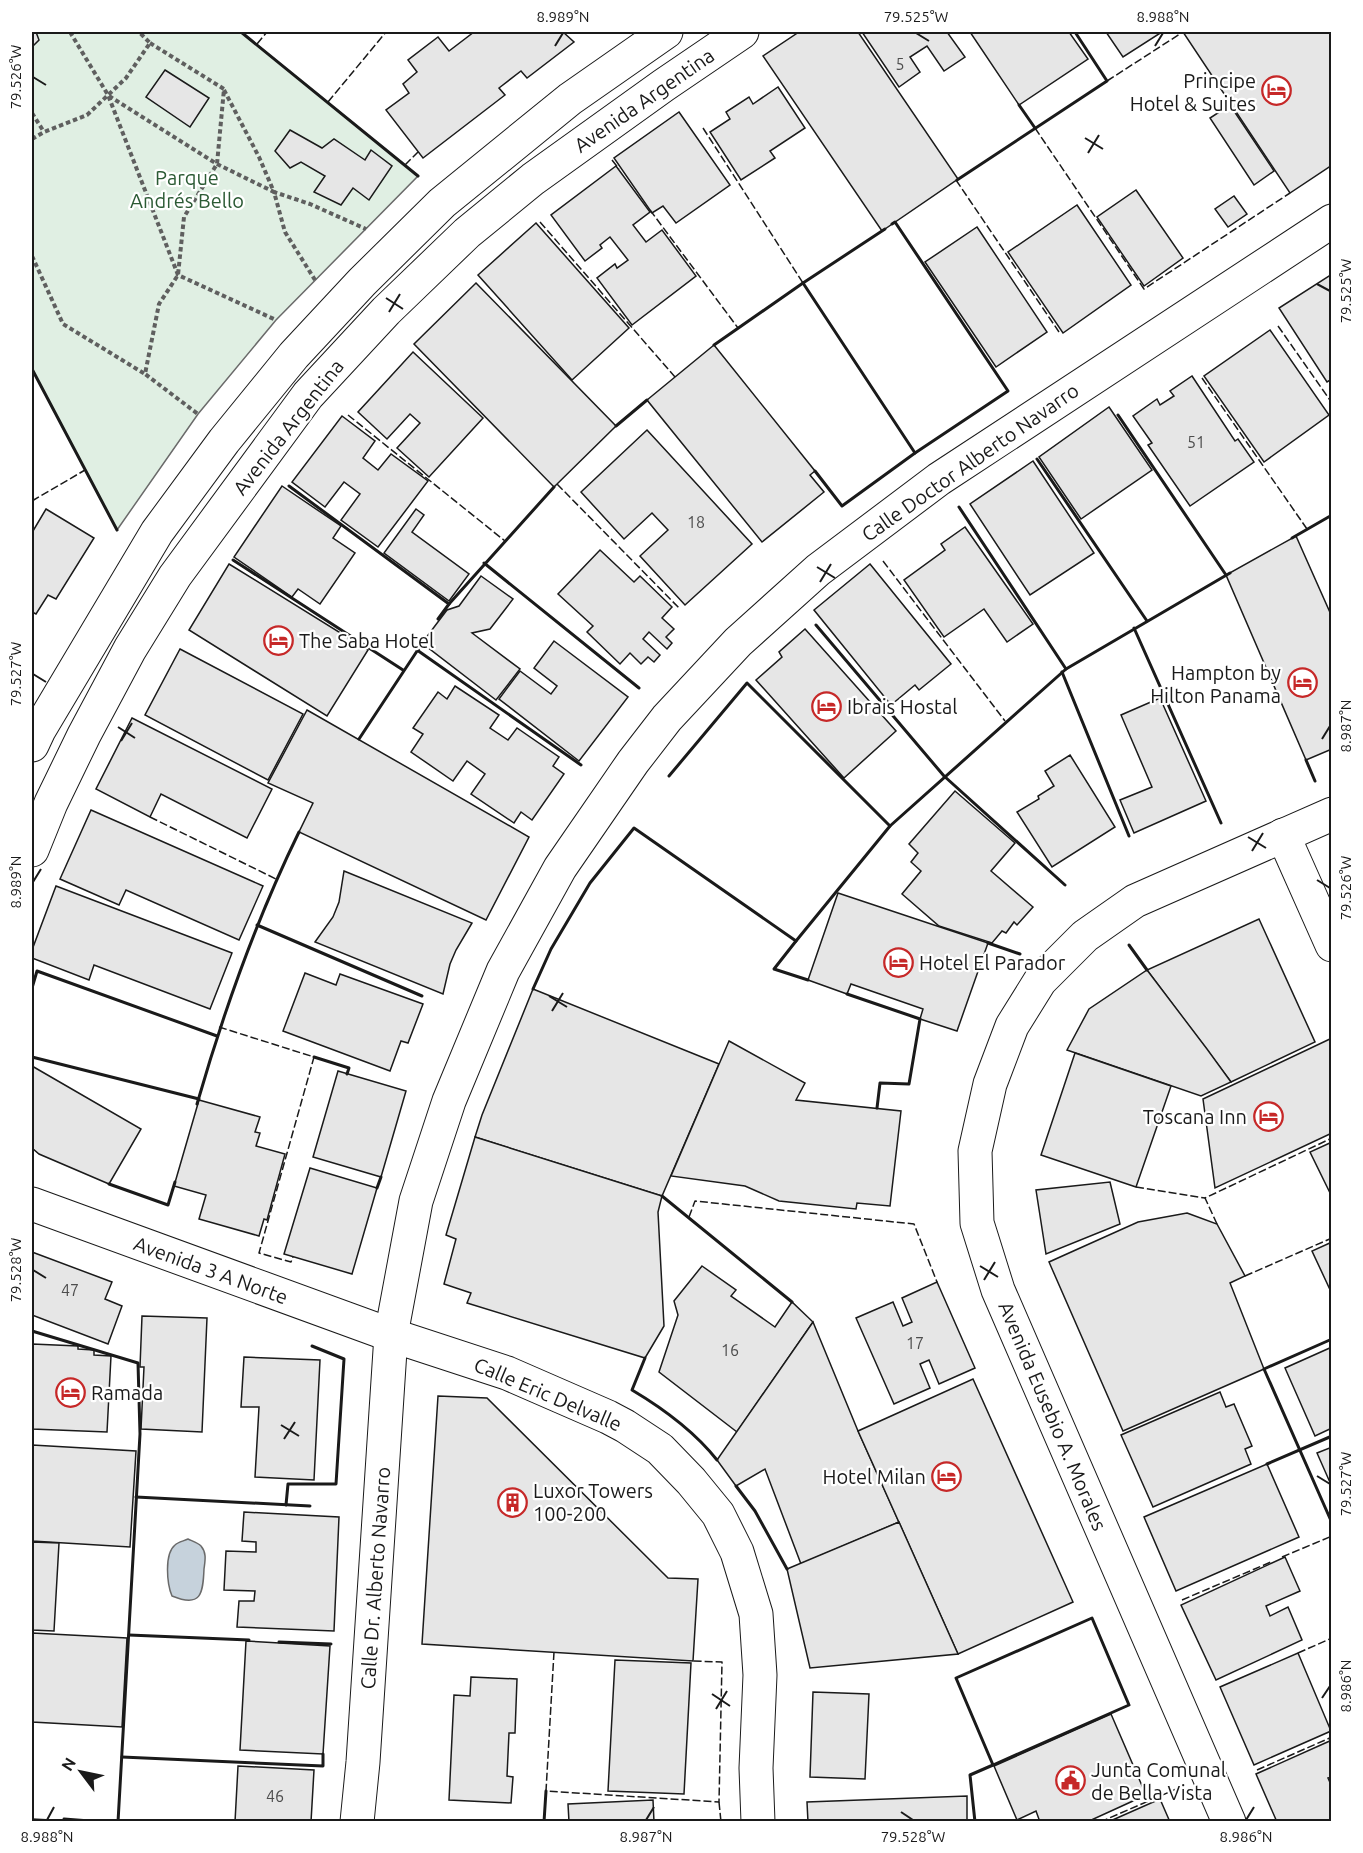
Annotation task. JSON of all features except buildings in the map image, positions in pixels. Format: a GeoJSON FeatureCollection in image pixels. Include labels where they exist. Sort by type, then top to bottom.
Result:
{"type":"FeatureCollection","features":[{"type":"Feature","properties":{"kind":"street","name":"Avenida Argentina"},"geometry":{"type":"LineString","coordinates":[[32,850],[55,793],[130,649],[175,576],[308,395],[386,311],[467,233],[533,179],[663,85],[742,32]]}},
{"type":"Feature","properties":{"kind":"street","name":"Avenida Argentina"},"geometry":{"type":"LineString","coordinates":[[32,745],[157,532],[224,441],[294,355],[362,282],[442,203],[644,37]]}},
{"type":"Feature","properties":{"kind":"street"},"geometry":{"type":"LineString","coordinates":[[644,37],[663,85]]}},
{"type":"Feature","properties":{"kind":"street","name":"Calle Doctor Alberto Navarro"},"geometry":{"type":"LineString","coordinates":[[391,1335],[416,1201],[449,1101],[503,971],[560,868],[633,762],[667,718],[738,642],[818,570],[939,479],[1332,221]]}},
{"type":"Feature","properties":{"kind":"street","name":"Avenida Eusebio A. Morales"},"geometry":{"type":"LineString","coordinates":[[1229,1821],[998,1290],[977,1223],[975,1152],[990,1083],[1011,1026],[1040,981],[1085,936],[1135,901],[1332,814]]}},
{"type":"Feature","properties":{"kind":"street"},"geometry":{"type":"LineString","coordinates":[[1283,835],[1332,945]]}},
{"type":"Feature","properties":{"kind":"street","name":"Avenida 3 A Norte"},"geometry":{"type":"LineString","coordinates":[[32,1204],[391,1335]]}},
{"type":"Feature","properties":{"kind":"street","name":"Calle Dr. Alberto Navarro"},"geometry":{"type":"LineString","coordinates":[[357,1821],[363,1762],[391,1335]]}},
{"type":"Feature","properties":{"kind":"street","name":"Calle Eric Delvalle"},"geometry":{"type":"LineString","coordinates":[[391,1335],[507,1373],[625,1426],[660,1449],[691,1481],[718,1514],[737,1552],[756,1614],[760,1675],[756,1768],[758,1821]]}},
{"type":"Feature","properties":{"kind":"path"},"geometry":{"type":"LineString","coordinates":[[69,32],[108,95],[178,275],[276,320]]}},
{"type":"Feature","properties":{"kind":"path"},"geometry":{"type":"LineString","coordinates":[[139,32],[150,43],[224,89],[274,192],[285,232],[315,280]]}},
{"type":"Feature","properties":{"kind":"path"},"geometry":{"type":"LineString","coordinates":[[32,140],[44,132],[87,115],[126,78],[150,43]]}},
{"type":"Feature","properties":{"kind":"path"},"geometry":{"type":"LineString","coordinates":[[146,374],[159,304],[178,275],[184,217],[217,165],[224,89]]}},
{"type":"Feature","properties":{"kind":"path"},"geometry":{"type":"LineString","coordinates":[[108,95],[217,165],[274,192],[310,204],[366,229]]}},
{"type":"Feature","properties":{"kind":"path"},"geometry":{"type":"LineString","coordinates":[[32,113],[44,132]]}},
{"type":"Feature","properties":{"kind":"path"},"geometry":{"type":"LineString","coordinates":[[32,256],[63,324],[146,374],[198,414]]}},
{"type":"Feature","properties":{"kind":"green space","name":"Parque Andrés Bello"},"geometry":{"type":"Polygon","coordinates":[[[32,32],[241,32],[418,176],[276,320],[198,414],[117,530],[32,369],[32,32]]]}},
{"type":"Feature","properties":{"kind":"shaded area"},"geometry":{"type":"Polygon","coordinates":[[[188,1539],[201,1546],[205,1557],[201,1592],[195,1599],[189,1600],[172,1596],[168,1569],[172,1549],[176,1544],[188,1539]]]}},
{"type":"Feature","properties":{"kind":"fence"},"geometry":{"type":"LineString","coordinates":[[257,44],[267,32]]}},
{"type":"Feature","properties":{"kind":"fence"},"geometry":{"type":"LineString","coordinates":[[328,102],[386,32]]}},
{"type":"Feature","properties":{"kind":"fence"},"geometry":{"type":"LineString","coordinates":[[1107,81],[1183,32]]}},
{"type":"Feature","properties":{"kind":"fence"},"geometry":{"type":"LineString","coordinates":[[703,128],[803,283]]}},
{"type":"Feature","properties":{"kind":"fence"},"geometry":{"type":"LineString","coordinates":[[1035,128],[1144,289],[1290,193]]}},
{"type":"Feature","properties":{"kind":"fence"},"geometry":{"type":"LineString","coordinates":[[405,165],[418,152]]}},
{"type":"Feature","properties":{"kind":"fence"},"geometry":{"type":"LineString","coordinates":[[612,160],[619,169]]}},
{"type":"Feature","properties":{"kind":"fence"},"geometry":{"type":"LineString","coordinates":[[956,180],[1059,332]]}},
{"type":"Feature","properties":{"kind":"fence"},"geometry":{"type":"LineString","coordinates":[[650,210],[738,328]]}},
{"type":"Feature","properties":{"kind":"fence"},"geometry":{"type":"LineString","coordinates":[[540,222],[675,377]]}},
{"type":"Feature","properties":{"kind":"fence"},"geometry":{"type":"LineString","coordinates":[[1278,326],[1332,403]]}},
{"type":"Feature","properties":{"kind":"fence"},"geometry":{"type":"LineString","coordinates":[[1202,378],[1307,529]]}},
{"type":"Feature","properties":{"kind":"fence"},"geometry":{"type":"LineString","coordinates":[[348,415],[505,541]]}},
{"type":"Feature","properties":{"kind":"fence"},"geometry":{"type":"LineString","coordinates":[[32,501],[85,470]]}},
{"type":"Feature","properties":{"kind":"fence"},"geometry":{"type":"LineString","coordinates":[[557,484],[680,609]]}},
{"type":"Feature","properties":{"kind":"fence"},"geometry":{"type":"LineString","coordinates":[[883,561],[1005,721]]}},
{"type":"Feature","properties":{"kind":"fence"},"geometry":{"type":"LineString","coordinates":[[150,817],[276,879]]}},
{"type":"Feature","properties":{"kind":"fence"},"geometry":{"type":"LineString","coordinates":[[219,1027],[314,1057],[259,1253],[291,1262],[293,1257]]}},
{"type":"Feature","properties":{"kind":"fence"},"geometry":{"type":"LineString","coordinates":[[1217,1224],[1205,1198],[1332,1138]]}},
{"type":"Feature","properties":{"kind":"fence"},"geometry":{"type":"LineString","coordinates":[[1136,1187],[1205,1198]]}},
{"type":"Feature","properties":{"kind":"fence"},"geometry":{"type":"LineString","coordinates":[[689,1217],[695,1201],[914,1224],[937,1282]]}},
{"type":"Feature","properties":{"kind":"fence"},"geometry":{"type":"LineString","coordinates":[[1245,1276],[1332,1238]]}},
{"type":"Feature","properties":{"kind":"fence"},"geometry":{"type":"LineString","coordinates":[[1282,1557],[1332,1536]]}},
{"type":"Feature","properties":{"kind":"fence"},"geometry":{"type":"LineString","coordinates":[[1182,1600],[1271,1562]]}},
{"type":"Feature","properties":{"kind":"fence"},"geometry":{"type":"LineString","coordinates":[[1298,1653],[1332,1638]]}},
{"type":"Feature","properties":{"kind":"fence"},"geometry":{"type":"LineString","coordinates":[[554,1652],[546,1791],[719,1802],[722,1662],[693,1661]]}},
{"type":"Feature","properties":{"kind":"fence"},"geometry":{"type":"LineString","coordinates":[[1257,1770],[1332,1737]]}},
{"type":"Feature","properties":{"kind":"fence"},"geometry":{"type":"LineString","coordinates":[[1100,1822],[1181,1787]]}},
{"type":"Feature","properties":{"kind":"fence"},"geometry":{"type":"LineString","coordinates":[[719,1802],[721,1822]]}},
{"type":"Feature","properties":{"kind":"wall"},"geometry":{"type":"LineString","coordinates":[[241,32],[418,176]]}},
{"type":"Feature","properties":{"kind":"wall"},"geometry":{"type":"LineString","coordinates":[[957,180],[1107,81],[1075,32]]}},
{"type":"Feature","properties":{"kind":"wall"},"geometry":{"type":"LineString","coordinates":[[1019,105],[1035,128]]}},
{"type":"Feature","properties":{"kind":"wall"},"geometry":{"type":"LineString","coordinates":[[892,224],[895,222],[1008,391],[915,453]]}},
{"type":"Feature","properties":{"kind":"wall"},"geometry":{"type":"LineString","coordinates":[[714,345],[885,229]]}},
{"type":"Feature","properties":{"kind":"wall"},"geometry":{"type":"LineString","coordinates":[[803,283],[915,453],[842,506],[815,471]]}},
{"type":"Feature","properties":{"kind":"wall"},"geometry":{"type":"LineString","coordinates":[[32,369],[117,530]]}},
{"type":"Feature","properties":{"kind":"wall"},"geometry":{"type":"LineString","coordinates":[[616,426],[647,400]]}},
{"type":"Feature","properties":{"kind":"wall"},"geometry":{"type":"LineString","coordinates":[[1118,415],[1226,575]]}},
{"type":"Feature","properties":{"kind":"wall"},"geometry":{"type":"LineString","coordinates":[[1037,459],[1147,621]]}},
{"type":"Feature","properties":{"kind":"wall"},"geometry":{"type":"LineString","coordinates":[[289,486],[449,604]]}},
{"type":"Feature","properties":{"kind":"wall"},"geometry":{"type":"LineString","coordinates":[[438,619],[554,487]]}},
{"type":"Feature","properties":{"kind":"wall"},"geometry":{"type":"LineString","coordinates":[[959,507],[1066,669]]}},
{"type":"Feature","properties":{"kind":"wall"},"geometry":{"type":"LineString","coordinates":[[1292,538],[1332,515]]}},
{"type":"Feature","properties":{"kind":"wall"},"geometry":{"type":"LineString","coordinates":[[233,560],[403,670]]}},
{"type":"Feature","properties":{"kind":"wall"},"geometry":{"type":"LineString","coordinates":[[484,563],[639,688]]}},
{"type":"Feature","properties":{"kind":"wall"},"geometry":{"type":"LineString","coordinates":[[533,989],[551,949],[590,883],[634,828],[796,941],[890,826],[1066,669],[1230,573]]}},
{"type":"Feature","properties":{"kind":"wall"},"geometry":{"type":"LineString","coordinates":[[816,625],[944,776],[1065,885]]}},
{"type":"Feature","properties":{"kind":"wall"},"geometry":{"type":"LineString","coordinates":[[1134,628],[1221,823]]}},
{"type":"Feature","properties":{"kind":"wall"},"geometry":{"type":"LineString","coordinates":[[359,739],[423,642]]}},
{"type":"Feature","properties":{"kind":"wall"},"geometry":{"type":"LineString","coordinates":[[417,650],[581,765]]}},
{"type":"Feature","properties":{"kind":"wall"},"geometry":{"type":"LineString","coordinates":[[1062,672],[1129,836]]}},
{"type":"Feature","properties":{"kind":"wall"},"geometry":{"type":"LineString","coordinates":[[669,776],[747,683],[890,826]]}},
{"type":"Feature","properties":{"kind":"wall"},"geometry":{"type":"LineString","coordinates":[[1306,760],[1315,781]]}},
{"type":"Feature","properties":{"kind":"wall"},"geometry":{"type":"LineString","coordinates":[[197,1104],[242,966],[283,865],[299,832]]}},
{"type":"Feature","properties":{"kind":"wall"},"geometry":{"type":"LineString","coordinates":[[257,925],[422,996]]}},
{"type":"Feature","properties":{"kind":"wall"},"geometry":{"type":"LineString","coordinates":[[796,941],[774,969],[808,980]]}},
{"type":"Feature","properties":{"kind":"wall"},"geometry":{"type":"LineString","coordinates":[[988,943],[1020,954]]}},
{"type":"Feature","properties":{"kind":"wall"},"geometry":{"type":"LineString","coordinates":[[1129,945],[1147,970]]}},
{"type":"Feature","properties":{"kind":"wall"},"geometry":{"type":"LineString","coordinates":[[32,988],[37,971],[217,1036]]}},
{"type":"Feature","properties":{"kind":"wall"},"geometry":{"type":"LineString","coordinates":[[847,994],[920,1019],[909,1084],[880,1083],[877,1108]]}},
{"type":"Feature","properties":{"kind":"wall"},"geometry":{"type":"LineString","coordinates":[[32,1057],[199,1099]]}},
{"type":"Feature","properties":{"kind":"wall"},"geometry":{"type":"LineString","coordinates":[[314,1057],[349,1068],[347,1074]]}},
{"type":"Feature","properties":{"kind":"wall"},"geometry":{"type":"LineString","coordinates":[[377,1188],[381,1177]]}},
{"type":"Feature","properties":{"kind":"wall"},"geometry":{"type":"LineString","coordinates":[[109,1184],[168,1205],[175,1182]]}},
{"type":"Feature","properties":{"kind":"wall"},"geometry":{"type":"LineString","coordinates":[[662,1196],[792,1302]]}},
{"type":"Feature","properties":{"kind":"wall"},"geometry":{"type":"LineString","coordinates":[[32,1331],[138,1363],[140,1434],[118,1822]]}},
{"type":"Feature","properties":{"kind":"wall"},"geometry":{"type":"LineString","coordinates":[[1332,1339],[1264,1369],[1332,1523]]}},
{"type":"Feature","properties":{"kind":"wall"},"geometry":{"type":"LineString","coordinates":[[286,1505],[288,1484],[336,1484],[344,1359],[312,1346]]}},
{"type":"Feature","properties":{"kind":"wall"},"geometry":{"type":"LineString","coordinates":[[645,1358],[632,1390],[678,1421],[717,1460]]}},
{"type":"Feature","properties":{"kind":"wall"},"geometry":{"type":"LineString","coordinates":[[1267,1464],[1332,1436]]}},
{"type":"Feature","properties":{"kind":"wall"},"geometry":{"type":"LineString","coordinates":[[736,1486],[755,1511],[787,1569]]}},
{"type":"Feature","properties":{"kind":"wall"},"geometry":{"type":"LineString","coordinates":[[136,1497],[310,1506]]}},
{"type":"Feature","properties":{"kind":"wall"},"geometry":{"type":"LineString","coordinates":[[1092,1618],[1129,1705],[993,1765],[956,1678],[1092,1618]]}},
{"type":"Feature","properties":{"kind":"wall"},"geometry":{"type":"LineString","coordinates":[[129,1635],[249,1640]]}},
{"type":"Feature","properties":{"kind":"wall"},"geometry":{"type":"LineString","coordinates":[[279,1642],[331,1644]]}},
{"type":"Feature","properties":{"kind":"wall"},"geometry":{"type":"LineString","coordinates":[[122,1757],[323,1766],[323,1754]]}},
{"type":"Feature","properties":{"kind":"wall"},"geometry":{"type":"LineString","coordinates":[[975,1822],[970,1775],[993,1765]]}},
{"type":"Feature","properties":{"kind":"wall"},"geometry":{"type":"LineString","coordinates":[[544,1822],[546,1791]]}},
{"type":"Feature","properties":{"kind":"wall"},"geometry":{"type":"LineString","coordinates":[[64,1819],[103,1822]]}},
{"type":"Feature","properties":{"kind":"place","name":"Principe Hotel & Suites"},"geometry":{"type":"Point","coordinates":[1277,91]}},
{"type":"Feature","properties":{"kind":"place","name":"The Saba Hotel"},"geometry":{"type":"Point","coordinates":[278,640]}},
{"type":"Feature","properties":{"kind":"place","name":"Hampton by Hilton Panama"},"geometry":{"type":"Point","coordinates":[1302,683]}},
{"type":"Feature","properties":{"kind":"place","name":"Ibrais Hostal"},"geometry":{"type":"Point","coordinates":[826,706]}},
{"type":"Feature","properties":{"kind":"place","name":"Hotel El Parador"},"geometry":{"type":"Point","coordinates":[898,962]}},
{"type":"Feature","properties":{"kind":"place","name":"Toscana Inn"},"geometry":{"type":"Point","coordinates":[1268,1116]}},
{"type":"Feature","properties":{"kind":"place","name":"Ramada"},"geometry":{"type":"Point","coordinates":[70,1392]}},
{"type":"Feature","properties":{"kind":"place","name":"Hotel Milan"},"geometry":{"type":"Point","coordinates":[947,1476]}},
{"type":"Feature","properties":{"kind":"place","name":"Luxor Towers 100-200"},"geometry":{"type":"Point","coordinates":[512,1502]}},
{"type":"Feature","properties":{"kind":"place","name":"Junta Comunal de Bella Vista"},"geometry":{"type":"Point","coordinates":[1070,1781]}}]}
